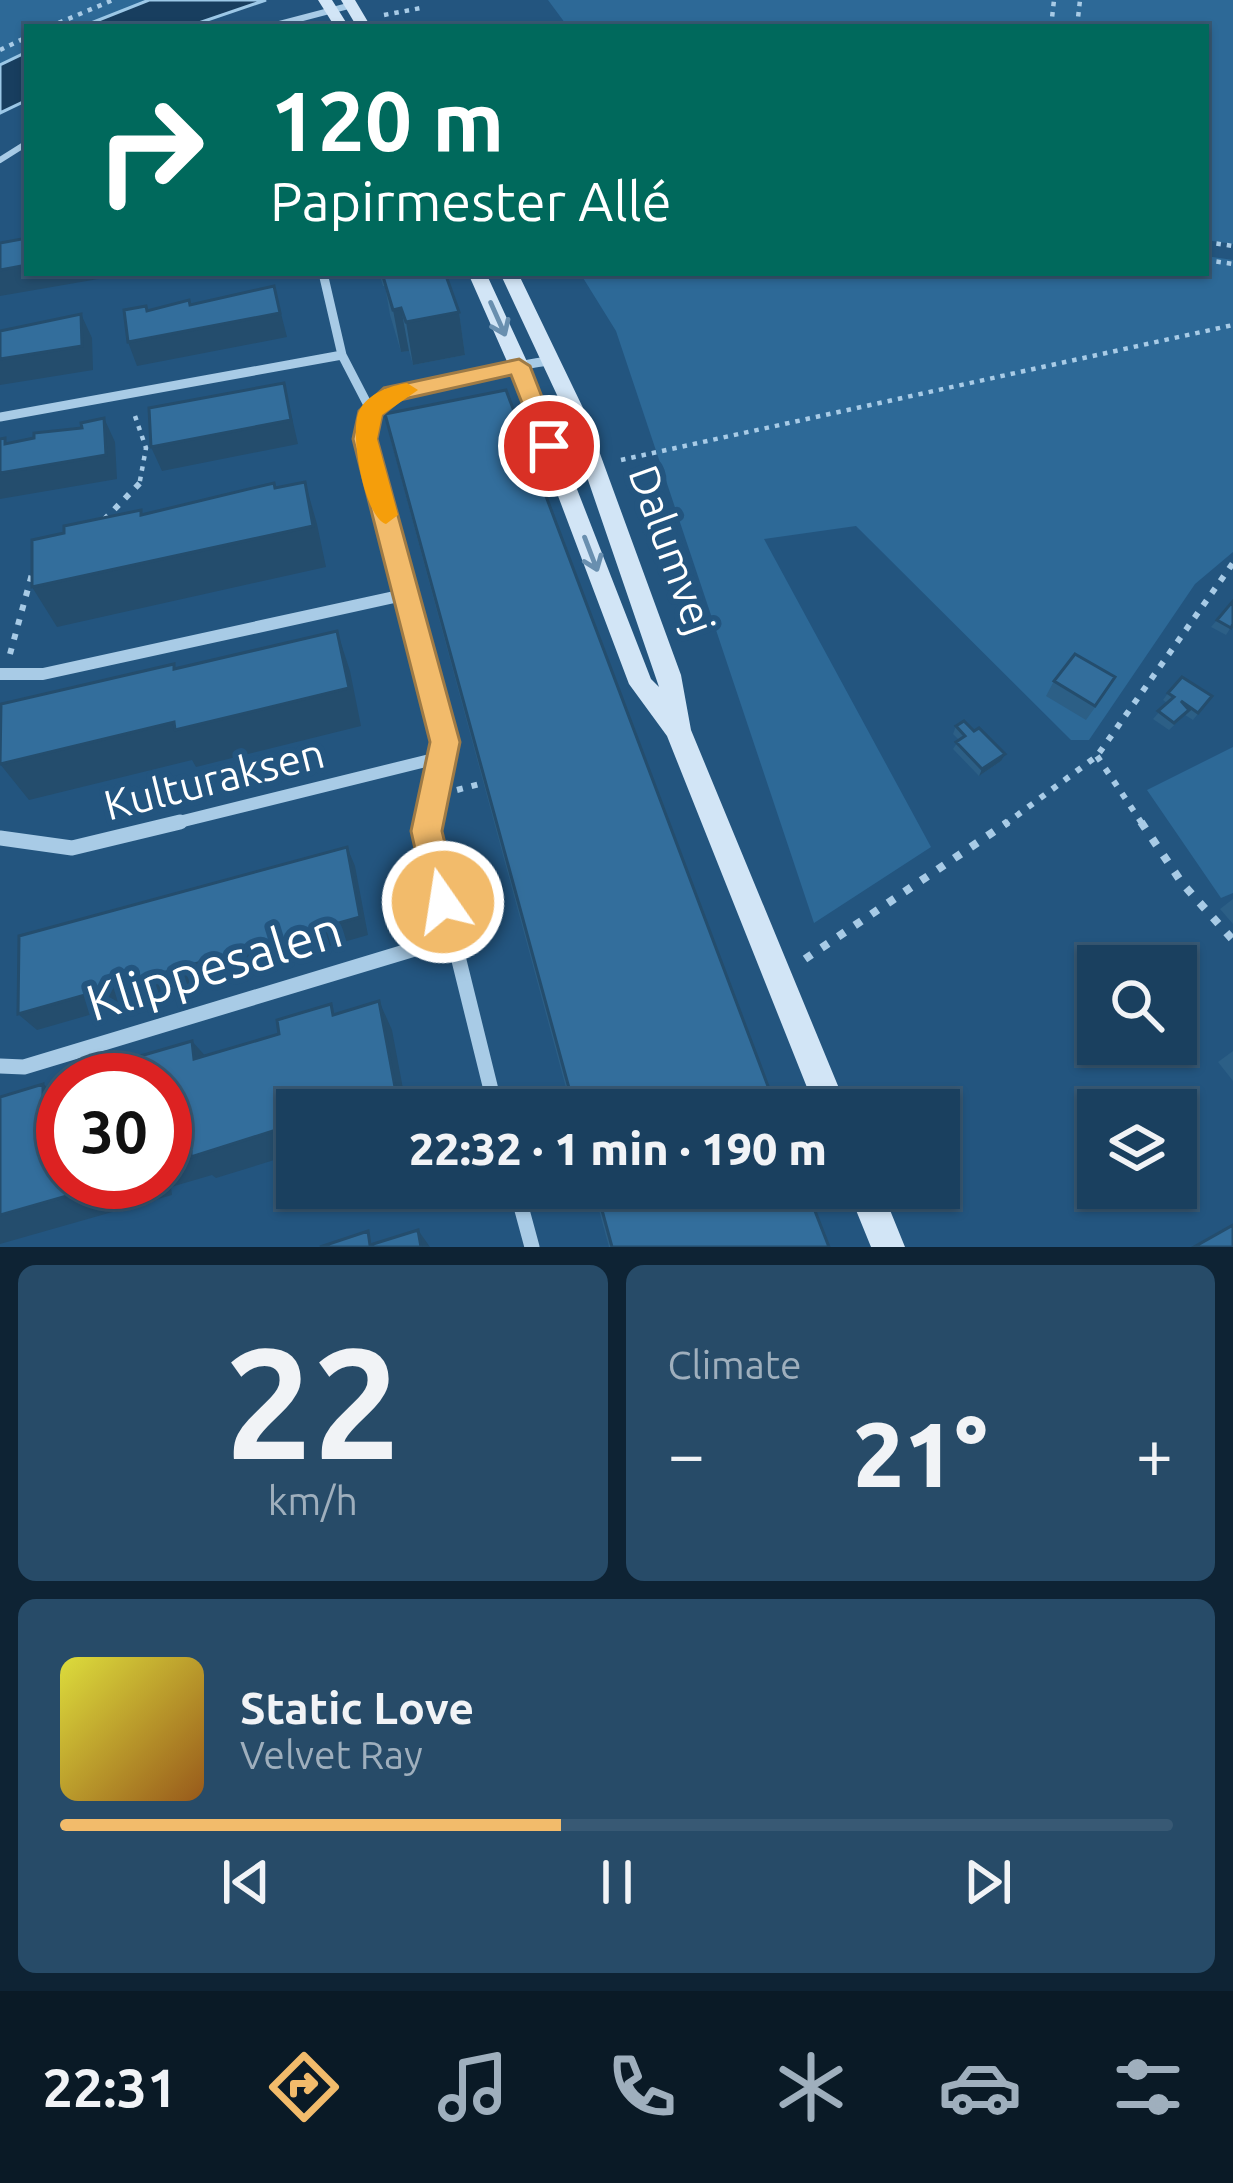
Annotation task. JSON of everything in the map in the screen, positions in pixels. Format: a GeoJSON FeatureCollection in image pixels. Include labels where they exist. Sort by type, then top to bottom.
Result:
{"type":"FeatureCollection","features":[{"type":"Feature","properties":{"kind":"street"},"geometry":{"type":"LineString","coordinates":[[350,2],[362,23]]}},
{"type":"Feature","properties":{"kind":"street"},"geometry":{"type":"LineString","coordinates":[[324,276],[343,356],[371,411]]}},
{"type":"Feature","properties":{"kind":"street","name":"Dalumvej"},"geometry":{"type":"LineString","coordinates":[[479,276],[519,366],[640,684],[678,730]]}},
{"type":"Feature","properties":{"kind":"street","name":"Dalumvej"},"geometry":{"type":"LineString","coordinates":[[510,276],[552,359],[594,466],[669,675],[678,730],[823,1089]]}},
{"type":"Feature","properties":{"kind":"street"},"geometry":{"type":"LineString","coordinates":[[0,417],[343,356]]}},
{"type":"Feature","properties":{"kind":"street"},"geometry":{"type":"LineString","coordinates":[[491,1089],[427,831],[445,742],[365,439],[371,411],[392,394],[552,359]]}},
{"type":"Feature","properties":{"kind":"street"},"geometry":{"type":"LineString","coordinates":[[2,674],[43,674],[183,640],[218,640],[407,594]]}},
{"type":"Feature","properties":{"kind":"street","name":"Kulturaksen"},"geometry":{"type":"LineString","coordinates":[[0,838],[72,848],[442,757]]}},
{"type":"Feature","properties":{"kind":"street","name":"Klippesalen"},"geometry":{"type":"LineString","coordinates":[[0,1066],[24,1067],[451,938]]}},
{"type":"Feature","properties":{"kind":"street"},"geometry":{"type":"LineString","coordinates":[[522,1209],[532,1247]]}},
{"type":"Feature","properties":{"kind":"street"},"geometry":{"type":"LineString","coordinates":[[873,1209],[888,1247]]}},
{"type":"Feature","properties":{"kind":"lane"},"geometry":{"type":"LineString","coordinates":[[276,24],[350,2]]}},
{"type":"Feature","properties":{"kind":"path"},"geometry":{"type":"LineString","coordinates":[[56,24],[112,0]]}},
{"type":"Feature","properties":{"kind":"path"},"geometry":{"type":"LineString","coordinates":[[362,23],[421,8]]}},
{"type":"Feature","properties":{"kind":"path"},"geometry":{"type":"LineString","coordinates":[[594,466],[1233,325]]}},
{"type":"Feature","properties":{"kind":"path"},"geometry":{"type":"LineString","coordinates":[[94,527],[142,486],[147,471],[146,445],[127,396]]}},
{"type":"Feature","properties":{"kind":"path"},"geometry":{"type":"LineString","coordinates":[[778,978],[1062,785],[1097,756],[1233,563]]}},
{"type":"Feature","properties":{"kind":"path"},"geometry":{"type":"LineString","coordinates":[[2,674],[33,573]]}},
{"type":"Feature","properties":{"kind":"path"},"geometry":{"type":"LineString","coordinates":[[1097,756],[1183,883],[1233,940]]}},
{"type":"Feature","properties":{"kind":"path"},"geometry":{"type":"LineString","coordinates":[[436,795],[502,778]]}},
{"type":"Feature","properties":{"kind":"shaded area"},"geometry":{"type":"Polygon","coordinates":[[[0,0],[149,0],[89,24],[24,24],[24,53],[0,65],[0,0]]]}},
{"type":"Feature","properties":{"kind":"shaded area"},"geometry":{"type":"Polygon","coordinates":[[[149,0],[266,0],[196,24],[89,24],[149,0]]]}},
{"type":"Feature","properties":{"kind":"shaded area"},"geometry":{"type":"Polygon","coordinates":[[[548,0],[1233,0],[1233,244],[1209,240],[1209,24],[566,24],[548,0]]]}},
{"type":"Feature","properties":{"kind":"shaded area"},"geometry":{"type":"Polygon","coordinates":[[[24,53],[24,101],[0,113],[0,65],[24,53]]]}},
{"type":"Feature","properties":{"kind":"shaded area"},"geometry":{"type":"Polygon","coordinates":[[[1209,256],[1233,260],[1233,552],[1195,584],[1089,740],[1071,740],[856,526],[764,539],[931,847],[814,923],[616,331],[582,276],[1209,276],[1209,256]]]}},
{"type":"Feature","properties":{"kind":"shaded area"},"geometry":{"type":"Polygon","coordinates":[[[1233,747],[1233,893],[1221,898],[1147,790],[1233,747]]]}},
{"type":"Feature","properties":{"kind":"building"},"geometry":{"type":"Polygon","coordinates":[[[24,239],[24,266],[0,270],[0,243],[24,239]]]}},
{"type":"Feature","properties":{"kind":"building"},"geometry":{"type":"Polygon","coordinates":[[[383,276],[446,276],[459,312],[406,322],[401,308],[393,310],[383,276]]]}},
{"type":"Feature","properties":{"kind":"building"},"geometry":{"type":"Polygon","coordinates":[[[274,286],[280,313],[128,342],[124,310],[146,306],[147,311],[189,300],[190,305],[274,286]]]}},
{"type":"Feature","properties":{"kind":"building"},"geometry":{"type":"Polygon","coordinates":[[[81,314],[82,346],[0,359],[0,331],[81,314]]]}},
{"type":"Feature","properties":{"kind":"building"},"geometry":{"type":"Polygon","coordinates":[[[284,383],[291,420],[151,447],[149,408],[284,383]]]}},
{"type":"Feature","properties":{"kind":"building"},"geometry":{"type":"Polygon","coordinates":[[[506,390],[769,1089],[569,1089],[385,414],[506,390]]]}},
{"type":"Feature","properties":{"kind":"building"},"geometry":{"type":"Polygon","coordinates":[[[104,418],[106,455],[0,473],[0,439],[5,438],[5,444],[34,438],[34,433],[82,428],[81,423],[104,418]]]}},
{"type":"Feature","properties":{"kind":"building"},"geometry":{"type":"Polygon","coordinates":[[[305,482],[313,526],[32,587],[32,540],[64,533],[64,526],[141,510],[141,515],[274,483],[275,488],[305,482]]]}},
{"type":"Feature","properties":{"kind":"building"},"geometry":{"type":"Polygon","coordinates":[[[1233,601],[1233,624],[1231,628],[1217,620],[1233,601]]]}},
{"type":"Feature","properties":{"kind":"building"},"geometry":{"type":"Polygon","coordinates":[[[337,631],[349,688],[175,730],[174,722],[0,764],[1,704],[337,631]]]}},
{"type":"Feature","properties":{"kind":"building"},"geometry":{"type":"Polygon","coordinates":[[[1075,654],[1115,677],[1095,706],[1054,681],[1075,654]]]}},
{"type":"Feature","properties":{"kind":"building"},"geometry":{"type":"Polygon","coordinates":[[[1182,677],[1212,696],[1198,713],[1181,701],[1189,710],[1174,723],[1158,711],[1174,697],[1168,693],[1182,677]]]}},
{"type":"Feature","properties":{"kind":"building"},"geometry":{"type":"Polygon","coordinates":[[[964,721],[974,731],[979,728],[1005,754],[982,769],[956,742],[965,736],[956,726],[964,721]]]}},
{"type":"Feature","properties":{"kind":"building"},"geometry":{"type":"Polygon","coordinates":[[[347,847],[360,917],[18,1014],[19,936],[347,847]]]}},
{"type":"Feature","properties":{"kind":"building"},"geometry":{"type":"Polygon","coordinates":[[[379,1001],[395,1087],[276,1089],[276,1130],[192,1157],[192,1053],[151,1053],[192,1041],[194,1059],[279,1034],[277,1020],[331,1004],[333,1015],[379,1001]]]}},
{"type":"Feature","properties":{"kind":"building"},"geometry":{"type":"Polygon","coordinates":[[[36,1086],[36,1205],[0,1215],[0,1097],[36,1086]]]}},
{"type":"Feature","properties":{"kind":"building"},"geometry":{"type":"Polygon","coordinates":[[[602,1209],[814,1209],[829,1247],[612,1247],[602,1209]]]}},
{"type":"Feature","properties":{"kind":"building"},"geometry":{"type":"Polygon","coordinates":[[[1233,1225],[1233,1247],[1194,1247],[1233,1225]]]}},
{"type":"Feature","properties":{"kind":"building"},"geometry":{"type":"Polygon","coordinates":[[[418,1230],[421,1247],[320,1247],[368,1231],[370,1245],[418,1230]]]}},
{"type":"Feature","properties":{"kind":"slow traffic"},"geometry":{"type":"LineString","coordinates":[[386,515],[365,439],[371,411],[392,394],[407,390]]}},
{"type":"Feature","properties":{"kind":"route"},"geometry":{"type":"LineString","coordinates":[[443,902],[427,831],[445,742],[365,439],[371,411],[392,394],[519,366],[549,446]]}}]}
